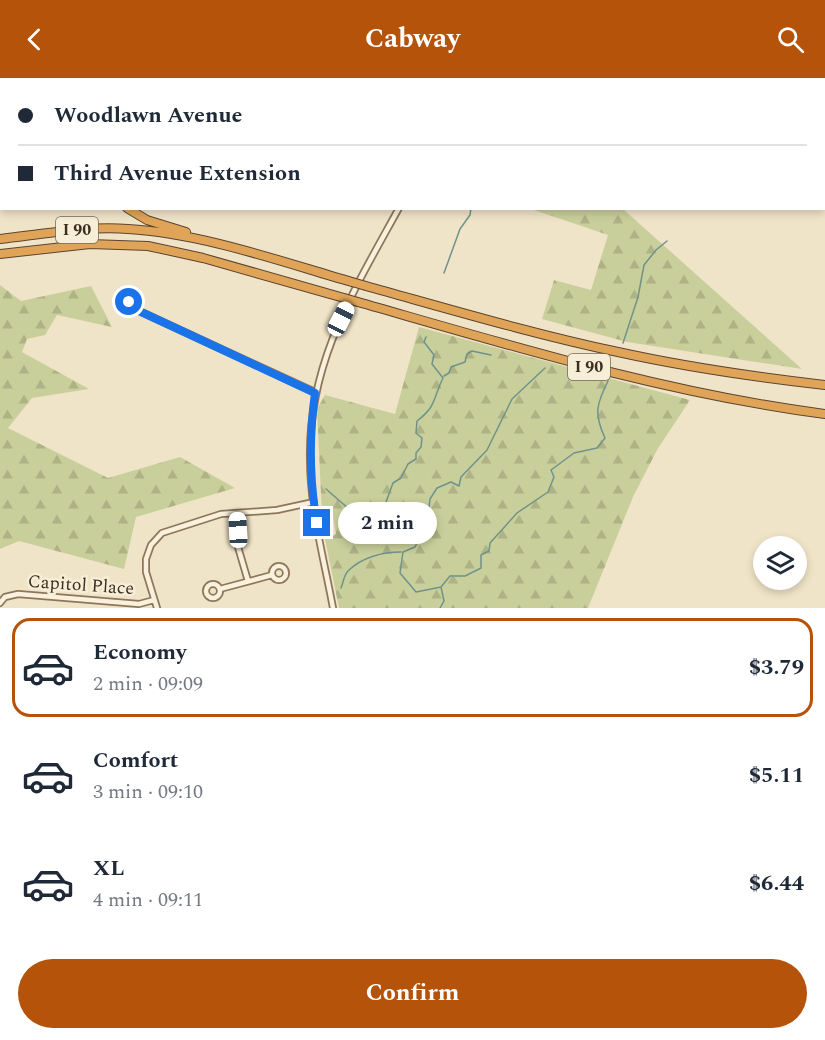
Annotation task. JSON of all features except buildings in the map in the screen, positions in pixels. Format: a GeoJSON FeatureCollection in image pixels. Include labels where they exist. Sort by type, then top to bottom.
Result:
{"type":"FeatureCollection","features":[{"type":"Feature","properties":{"kind":"highway"},"geometry":{"type":"LineString","coordinates":[[131,210],[154,223],[220,242],[244,252]]}},
{"type":"Feature","properties":{"kind":"highway","name":"I 90"},"geometry":{"type":"LineString","coordinates":[[4,238],[89,229],[127,229],[177,235],[510,326],[620,353],[731,373],[825,385]]}},
{"type":"Feature","properties":{"kind":"highway","name":"I 90"},"geometry":{"type":"LineString","coordinates":[[4,253],[102,244],[148,246],[195,255],[625,376],[726,399],[825,414]]}},
{"type":"Feature","properties":{"kind":"street"},"geometry":{"type":"LineString","coordinates":[[333,608],[314,502],[310,460],[315,393],[325,356],[335,331],[398,210]]}},
{"type":"Feature","properties":{"kind":"street"},"geometry":{"type":"LineString","coordinates":[[126,299],[137,310],[315,393]]}},
{"type":"Feature","properties":{"kind":"street"},"geometry":{"type":"LineString","coordinates":[[157,608],[146,565],[149,550],[154,541],[168,531],[221,514],[278,510],[314,502]]}},
{"type":"Feature","properties":{"kind":"street"},"geometry":{"type":"LineString","coordinates":[[237,513],[238,547],[248,580]]}},
{"type":"Feature","properties":{"kind":"street"},"geometry":{"type":"LineString","coordinates":[[220,590],[248,580],[272,575]]}},
{"type":"Feature","properties":{"kind":"street","name":"Capitol Place"},"geometry":{"type":"LineString","coordinates":[[0,603],[2,596],[18,594],[139,604],[154,600]]}},
{"type":"Feature","properties":{"kind":"green space"},"geometry":{"type":"Polygon","coordinates":[[[534,210],[624,210],[802,369],[627,342],[542,319],[554,280],[591,290],[608,235],[534,210]]]}},
{"type":"Feature","properties":{"kind":"green space"},"geometry":{"type":"Polygon","coordinates":[[[0,285],[21,301],[91,286],[112,327],[57,315],[45,335],[27,339],[22,352],[89,389],[32,398],[8,428],[108,478],[180,457],[235,488],[136,517],[124,569],[19,541],[0,549],[0,285]]]}},
{"type":"Feature","properties":{"kind":"green space"},"geometry":{"type":"Polygon","coordinates":[[[419,327],[690,400],[657,450],[633,497],[588,608],[339,608],[325,539],[336,534],[333,517],[322,516],[317,409],[325,395],[395,414],[419,327]]]}},
{"type":"Feature","properties":{"kind":"waterway"},"geometry":{"type":"LineString","coordinates":[[444,273],[460,229],[470,215],[471,210]]}},
{"type":"Feature","properties":{"kind":"waterway"},"geometry":{"type":"LineString","coordinates":[[623,343],[638,297],[644,265],[667,241]]}},
{"type":"Feature","properties":{"kind":"waterway"},"geometry":{"type":"LineString","coordinates":[[426,337],[424,342],[434,355],[432,364],[443,378],[428,411],[417,421],[416,433],[422,438],[416,459],[408,464],[401,478],[393,483],[384,515],[408,541],[417,543],[415,547],[403,552],[400,573],[416,592],[441,587],[444,601],[440,608]]}},
{"type":"Feature","properties":{"kind":"waterway"},"geometry":{"type":"LineString","coordinates":[[444,376],[449,373],[451,367],[465,362],[467,354],[472,351],[491,355]]}},
{"type":"Feature","properties":{"kind":"waterway"},"geometry":{"type":"LineString","coordinates":[[417,543],[418,527],[428,516],[430,499],[437,488],[451,482],[459,486],[461,477],[487,450],[512,399],[545,368]]}},
{"type":"Feature","properties":{"kind":"waterway"},"geometry":{"type":"LineString","coordinates":[[441,587],[450,576],[465,576],[481,568],[481,555],[489,551],[490,543],[517,513],[548,492],[554,477],[551,470],[574,453],[597,448],[605,438],[599,422],[598,410],[608,381]]}},
{"type":"Feature","properties":{"kind":"waterway"},"geometry":{"type":"LineString","coordinates":[[326,489],[358,517],[365,515],[377,524],[383,516]]}},
{"type":"Feature","properties":{"kind":"waterway"},"geometry":{"type":"LineString","coordinates":[[341,588],[347,573],[360,562],[380,554],[401,552]]}},
{"type":"Feature","properties":{"kind":"route"},"geometry":{"type":"LineString","coordinates":[[129,302],[137,310],[315,393],[311,423],[310,477],[317,523]]}}]}
